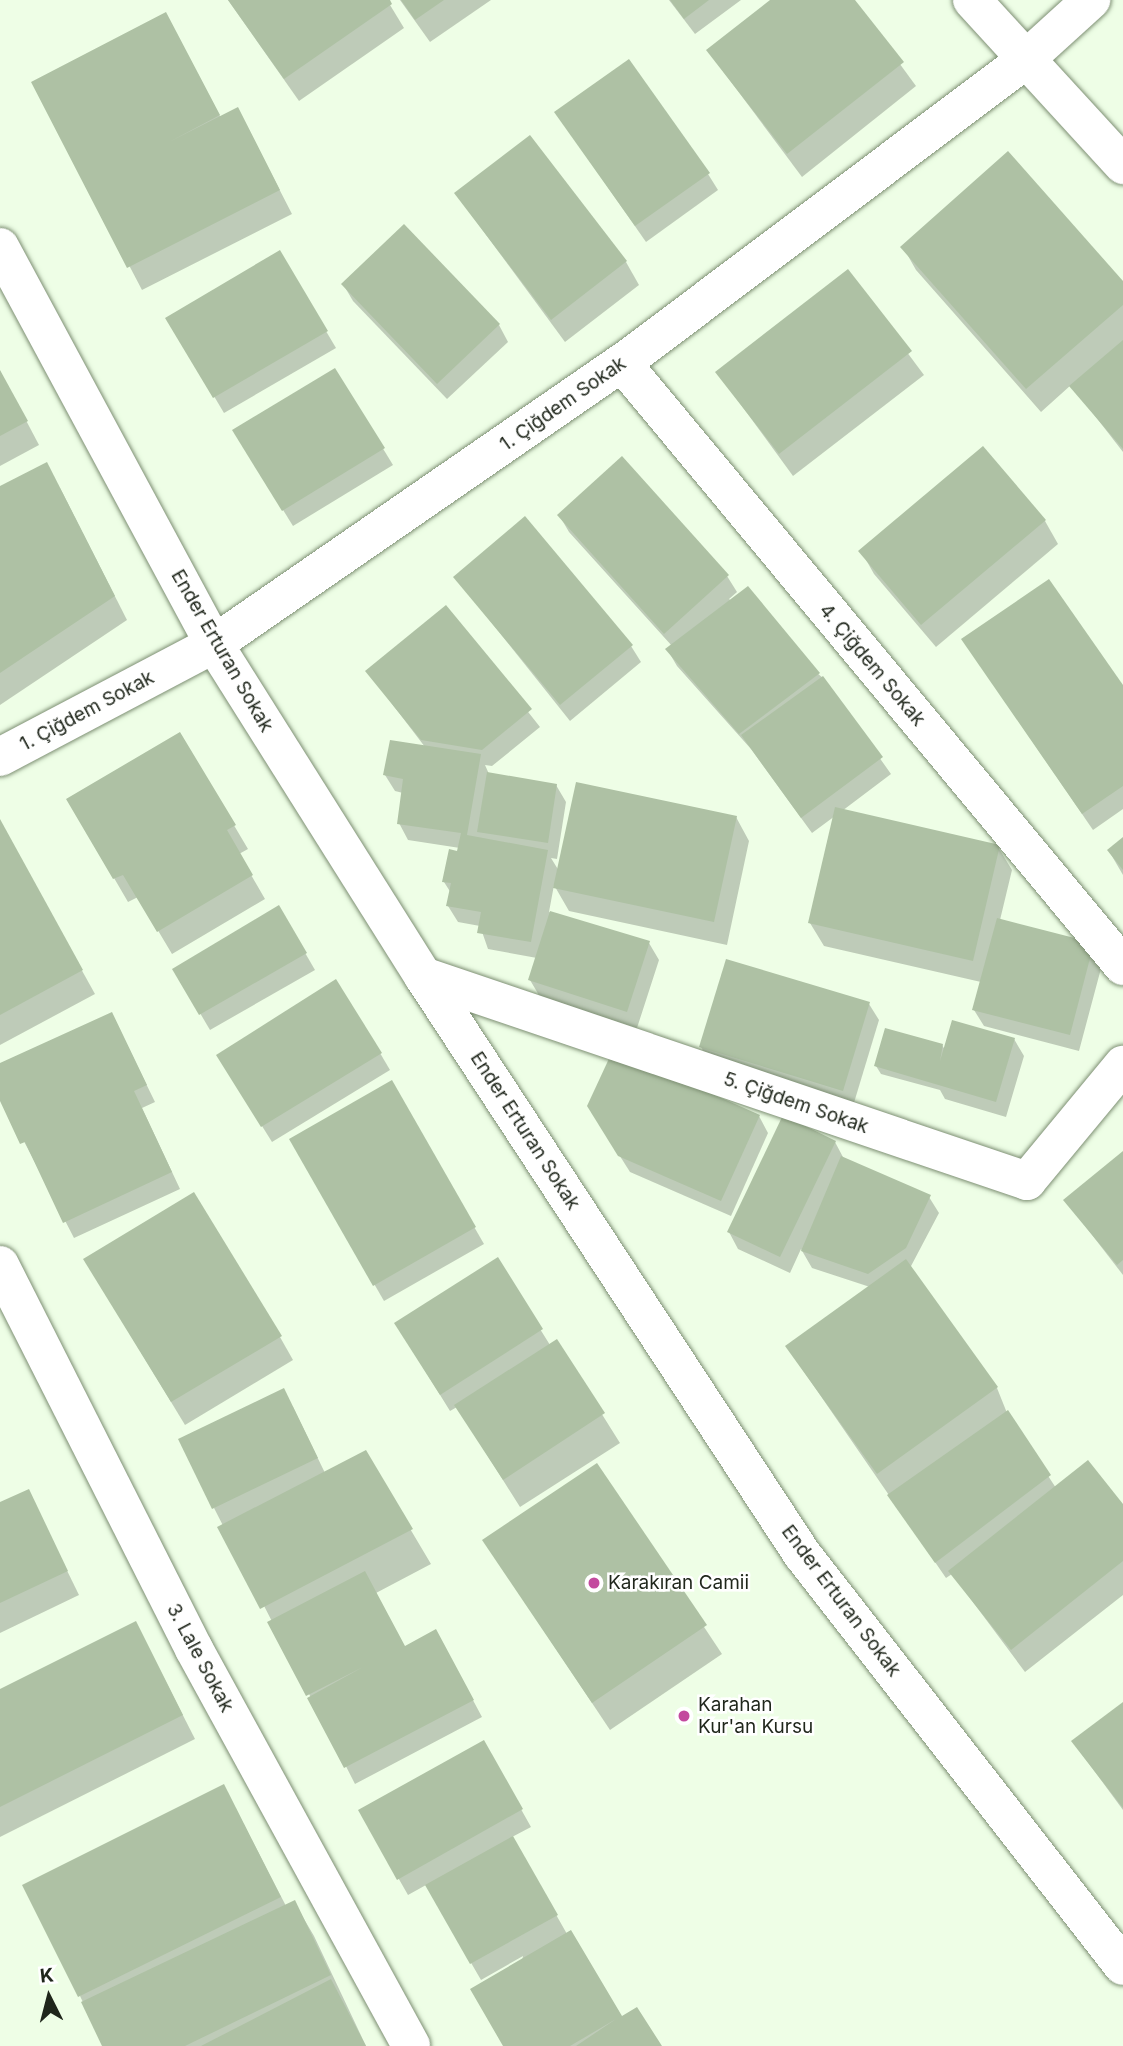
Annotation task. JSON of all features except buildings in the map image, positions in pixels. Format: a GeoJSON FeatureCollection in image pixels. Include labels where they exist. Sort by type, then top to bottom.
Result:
{"type":"FeatureCollection","features":[{"type":"Feature","properties":{"kind":"street"},"geometry":{"type":"LineString","coordinates":[[972,0],[1024,61],[1123,164]]}},
{"type":"Feature","properties":{"kind":"street","name":"1. Çiğdem Sokak"},"geometry":{"type":"LineString","coordinates":[[0,757],[214,644],[622,363],[1024,61],[1091,0]]}},
{"type":"Feature","properties":{"kind":"street","name":"Ender Erturan Sokak"},"geometry":{"type":"LineString","coordinates":[[0,247],[214,644],[423,976],[802,1554],[1123,1966]]}},
{"type":"Feature","properties":{"kind":"street","name":"4. Çiğdem Sokak"},"geometry":{"type":"LineString","coordinates":[[622,363],[1123,966]]}},
{"type":"Feature","properties":{"kind":"street","name":"5. Çiğdem Sokak"},"geometry":{"type":"LineString","coordinates":[[423,976],[1027,1181],[1123,1065]]}},
{"type":"Feature","properties":{"kind":"street","name":"3. Lale Sokak"},"geometry":{"type":"LineString","coordinates":[[0,1265],[194,1649],[411,2046]]}},
{"type":"Feature","properties":{"kind":"place","name":"Karakıran Camii"},"geometry":{"type":"Point","coordinates":[594,1583]}},
{"type":"Feature","properties":{"kind":"place","name":"Karahan Kur'an Kursu"},"geometry":{"type":"Point","coordinates":[684,1716]}}]}
